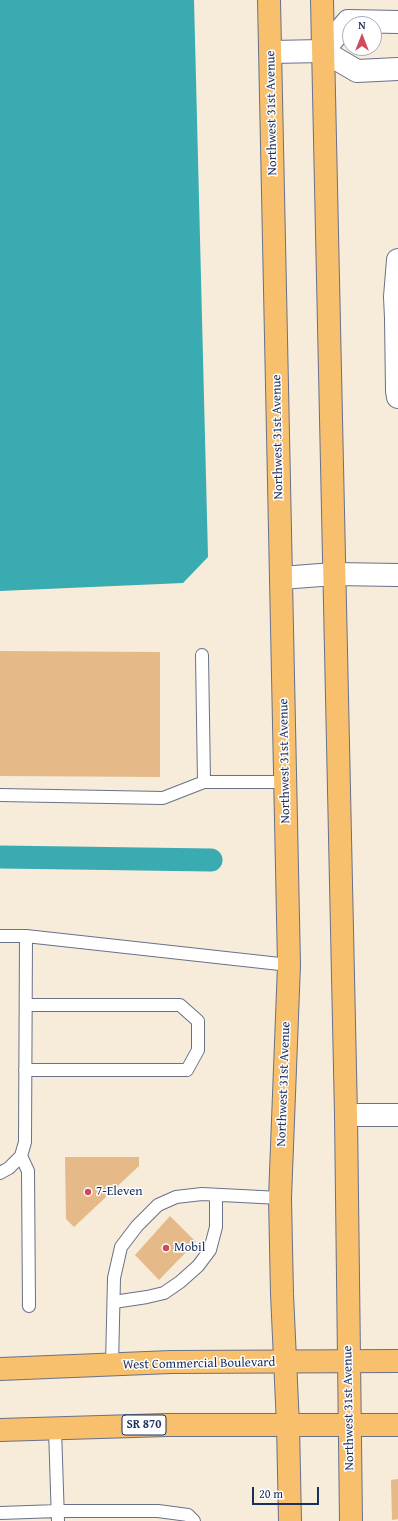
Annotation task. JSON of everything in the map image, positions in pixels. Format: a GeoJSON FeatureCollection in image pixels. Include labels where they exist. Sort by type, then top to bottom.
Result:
{"type":"FeatureCollection","features":[{"type":"Feature","properties":{"kind":"main road","name":"Northwest 31st Avenue"},"geometry":{"type":"LineString","coordinates":[[269,0],[289,965],[280,1198],[290,1521]]}},
{"type":"Feature","properties":{"kind":"main road","name":"Northwest 31st Avenue"},"geometry":{"type":"LineString","coordinates":[[322,0],[346,1115],[351,1521]]}},
{"type":"Feature","properties":{"kind":"main road","name":"West Commercial Boulevard"},"geometry":{"type":"LineString","coordinates":[[0,1369],[171,1362],[398,1361]]}},
{"type":"Feature","properties":{"kind":"main road","name":"SR 870"},"geometry":{"type":"LineString","coordinates":[[0,1430],[55,1430],[176,1424],[398,1425]]}},
{"type":"Feature","properties":{"kind":"street"},"geometry":{"type":"LineString","coordinates":[[324,51],[348,21],[398,22]]}},
{"type":"Feature","properties":{"kind":"street"},"geometry":{"type":"LineString","coordinates":[[271,52],[324,51],[357,71],[398,69]]}},
{"type":"Feature","properties":{"kind":"street"},"geometry":{"type":"LineString","coordinates":[[398,260],[395,297],[398,397]]}},
{"type":"Feature","properties":{"kind":"street"},"geometry":{"type":"LineString","coordinates":[[281,578],[334,574],[398,575]]}},
{"type":"Feature","properties":{"kind":"street"},"geometry":{"type":"LineString","coordinates":[[346,1115],[398,1115]]}},
{"type":"Feature","properties":{"kind":"lane"},"geometry":{"type":"LineString","coordinates":[[202,655],[204,782]]}},
{"type":"Feature","properties":{"kind":"lane"},"geometry":{"type":"LineString","coordinates":[[0,795],[163,798],[204,782],[285,782]]}},
{"type":"Feature","properties":{"kind":"lane"},"geometry":{"type":"LineString","coordinates":[[0,936],[26,936],[289,965]]}},
{"type":"Feature","properties":{"kind":"lane"},"geometry":{"type":"LineString","coordinates":[[0,1172],[9,1168],[21,1156],[25,1142],[26,936]]}},
{"type":"Feature","properties":{"kind":"lane"},"geometry":{"type":"LineString","coordinates":[[25,1070],[187,1070],[198,1050],[198,1021],[180,1006],[26,1006]]}},
{"type":"Feature","properties":{"kind":"lane"},"geometry":{"type":"LineString","coordinates":[[21,1156],[28,1171],[29,1306]]}},
{"type":"Feature","properties":{"kind":"lane"},"geometry":{"type":"LineString","coordinates":[[112,1365],[114,1278],[121,1247],[137,1226],[158,1205],[176,1196],[202,1194],[280,1198]]}},
{"type":"Feature","properties":{"kind":"lane"},"geometry":{"type":"LineString","coordinates":[[114,1302],[164,1293],[180,1282],[198,1266],[210,1250],[216,1227],[216,1195]]}},
{"type":"Feature","properties":{"kind":"lane"},"geometry":{"type":"LineString","coordinates":[[55,1430],[58,1516]]}},
{"type":"Feature","properties":{"kind":"lane"},"geometry":{"type":"LineString","coordinates":[[0,1513],[58,1516],[105,1516],[158,1511],[190,1519]]}},
{"type":"Feature","properties":{"kind":"water"},"geometry":{"type":"Polygon","coordinates":[[[0,0],[194,0],[208,557],[183,583],[0,591],[0,0]]]}},
{"type":"Feature","properties":{"kind":"building"},"geometry":{"type":"Polygon","coordinates":[[[0,651],[160,652],[160,777],[0,776],[0,651]]]}},
{"type":"Feature","properties":{"kind":"building","name":"7-Eleven"},"geometry":{"type":"Polygon","coordinates":[[[65,1157],[139,1157],[139,1166],[74,1227],[66,1219],[65,1157]]]}},
{"type":"Feature","properties":{"kind":"building","name":"Mobil"},"geometry":{"type":"Polygon","coordinates":[[[170,1216],[196,1242],[159,1280],[135,1255],[170,1216]]]}},
{"type":"Feature","properties":{"kind":"building"},"geometry":{"type":"Polygon","coordinates":[[[398,1479],[398,1519],[392,1520],[391,1480],[398,1479]]]}},
{"type":"Feature","properties":{"kind":"waterway"},"geometry":{"type":"LineString","coordinates":[[0,857],[211,860]]}},
{"type":"Feature","properties":{"kind":"place","name":"7-Eleven"},"geometry":{"type":"Point","coordinates":[88,1192]}},
{"type":"Feature","properties":{"kind":"place","name":"Mobil"},"geometry":{"type":"Point","coordinates":[166,1248]}}]}
